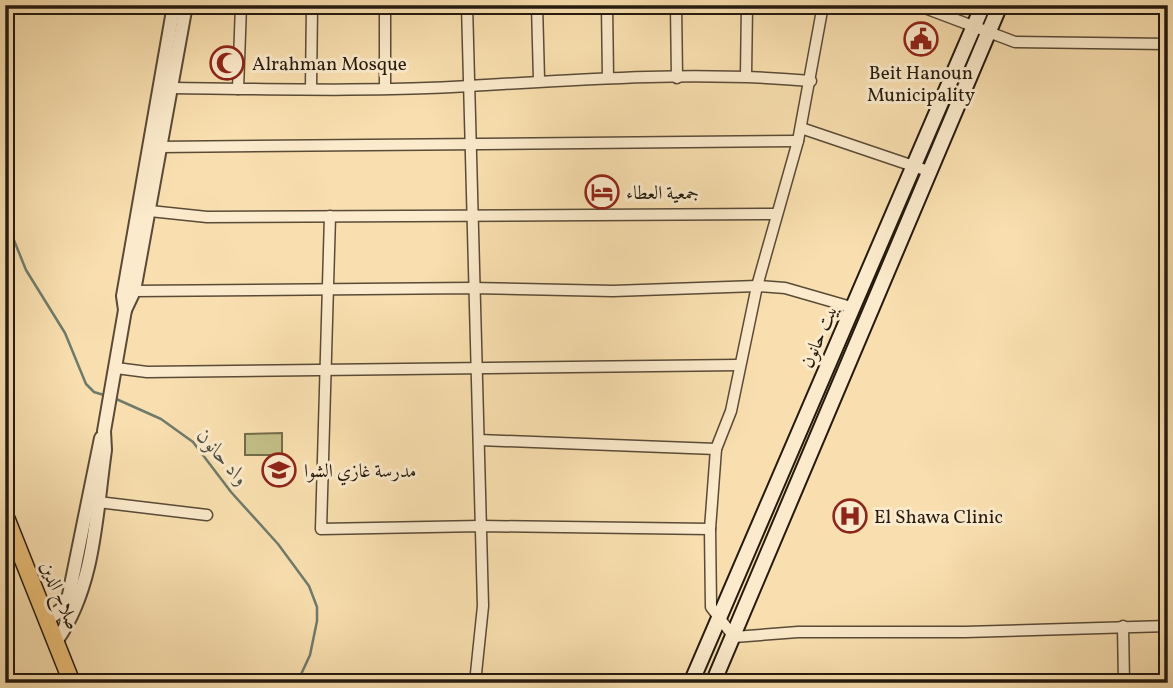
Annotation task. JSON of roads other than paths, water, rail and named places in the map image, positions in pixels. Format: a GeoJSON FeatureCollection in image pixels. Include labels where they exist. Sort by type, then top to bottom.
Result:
{"type":"FeatureCollection","features":[{"type":"Feature","properties":{"kind":"highway","name":"صلاح الدين"},"geometry":{"type":"LineString","coordinates":[[6,519],[57,640],[71,682]]}},
{"type":"Feature","properties":{"kind":"main road","name":"بيت حانون"},"geometry":{"type":"LineString","coordinates":[[691,683],[983,5]]}},
{"type":"Feature","properties":{"kind":"main road","name":"بيت حانون"},"geometry":{"type":"LineString","coordinates":[[713,683],[1000,5]]}},
{"type":"Feature","properties":{"kind":"street"},"geometry":{"type":"LineString","coordinates":[[125,310],[123,296],[174,5]]}},
{"type":"Feature","properties":{"kind":"street"},"geometry":{"type":"LineString","coordinates":[[57,640],[79,599],[97,502],[105,450],[104,431],[125,310],[134,291],[150,211],[159,147],[186,5]]}},
{"type":"Feature","properties":{"kind":"street"},"geometry":{"type":"LineString","coordinates":[[239,89],[241,5]]}},
{"type":"Feature","properties":{"kind":"street"},"geometry":{"type":"LineString","coordinates":[[311,88],[312,5]]}},
{"type":"Feature","properties":{"kind":"street"},"geometry":{"type":"LineString","coordinates":[[385,5],[385,88]]}},
{"type":"Feature","properties":{"kind":"street"},"geometry":{"type":"LineString","coordinates":[[467,5],[472,288],[483,606],[475,683]]}},
{"type":"Feature","properties":{"kind":"street"},"geometry":{"type":"LineString","coordinates":[[537,5],[539,80]]}},
{"type":"Feature","properties":{"kind":"street"},"geometry":{"type":"LineString","coordinates":[[607,5],[608,78]]}},
{"type":"Feature","properties":{"kind":"street"},"geometry":{"type":"LineString","coordinates":[[676,5],[677,78]]}},
{"type":"Feature","properties":{"kind":"street"},"geometry":{"type":"LineString","coordinates":[[746,75],[747,5]]}},
{"type":"Feature","properties":{"kind":"street"},"geometry":{"type":"LineString","coordinates":[[822,5],[799,141],[757,286],[738,365],[731,411],[716,449],[710,529],[711,607],[734,637],[798,632],[1168,626]]}},
{"type":"Feature","properties":{"kind":"street"},"geometry":{"type":"LineString","coordinates":[[917,5],[1015,42],[1168,44]]}},
{"type":"Feature","properties":{"kind":"street"},"geometry":{"type":"LineString","coordinates":[[172,88],[385,88],[470,86],[539,80],[746,75],[811,81]]}},
{"type":"Feature","properties":{"kind":"street"},"geometry":{"type":"LineString","coordinates":[[801,128],[931,172]]}},
{"type":"Feature","properties":{"kind":"street"},"geometry":{"type":"LineString","coordinates":[[159,147],[799,141]]}},
{"type":"Feature","properties":{"kind":"street"},"geometry":{"type":"LineString","coordinates":[[150,211],[207,217],[776,214]]}},
{"type":"Feature","properties":{"kind":"street"},"geometry":{"type":"LineString","coordinates":[[330,216],[323,368],[321,529],[481,526],[710,529]]}},
{"type":"Feature","properties":{"kind":"street"},"geometry":{"type":"LineString","coordinates":[[877,248],[895,255]]}},
{"type":"Feature","properties":{"kind":"street"},"geometry":{"type":"LineString","coordinates":[[134,291],[472,288],[612,291],[757,286],[785,288],[852,307]]}},
{"type":"Feature","properties":{"kind":"street"},"geometry":{"type":"LineString","coordinates":[[115,372],[738,365]]}},
{"type":"Feature","properties":{"kind":"street"},"geometry":{"type":"LineString","coordinates":[[48,619],[62,609],[69,595],[97,447],[104,431]]}},
{"type":"Feature","properties":{"kind":"street"},"geometry":{"type":"LineString","coordinates":[[479,440],[716,449]]}},
{"type":"Feature","properties":{"kind":"street"},"geometry":{"type":"LineString","coordinates":[[97,502],[207,515]]}},
{"type":"Feature","properties":{"kind":"street"},"geometry":{"type":"LineString","coordinates":[[1123,626],[1124,683]]}},
{"type":"Feature","properties":{"kind":"waterway","name":"واد حانون"},"geometry":{"type":"LineString","coordinates":[[5,218],[26,270],[65,333],[86,384],[94,392],[107,396]]}},
{"type":"Feature","properties":{"kind":"waterway","name":"واد حانون"},"geometry":{"type":"LineString","coordinates":[[114,398],[161,419],[193,442],[231,492],[278,544],[309,586],[317,607],[317,621],[310,655],[297,683]]}},
{"type":"Feature","properties":{"kind":"place","name":"Beit Hanoun Municipality"},"geometry":{"type":"Point","coordinates":[921,39]}},
{"type":"Feature","properties":{"kind":"place","name":"Alrahman Mosque"},"geometry":{"type":"Point","coordinates":[227,63]}},
{"type":"Feature","properties":{"kind":"place","name":"جمعية العطاء"},"geometry":{"type":"Point","coordinates":[602,192]}},
{"type":"Feature","properties":{"kind":"place","name":"مدرسة غازي الشوا"},"geometry":{"type":"Point","coordinates":[279,470]}},
{"type":"Feature","properties":{"kind":"place","name":"El Shawa Clinic"},"geometry":{"type":"Point","coordinates":[850,516]}}]}
